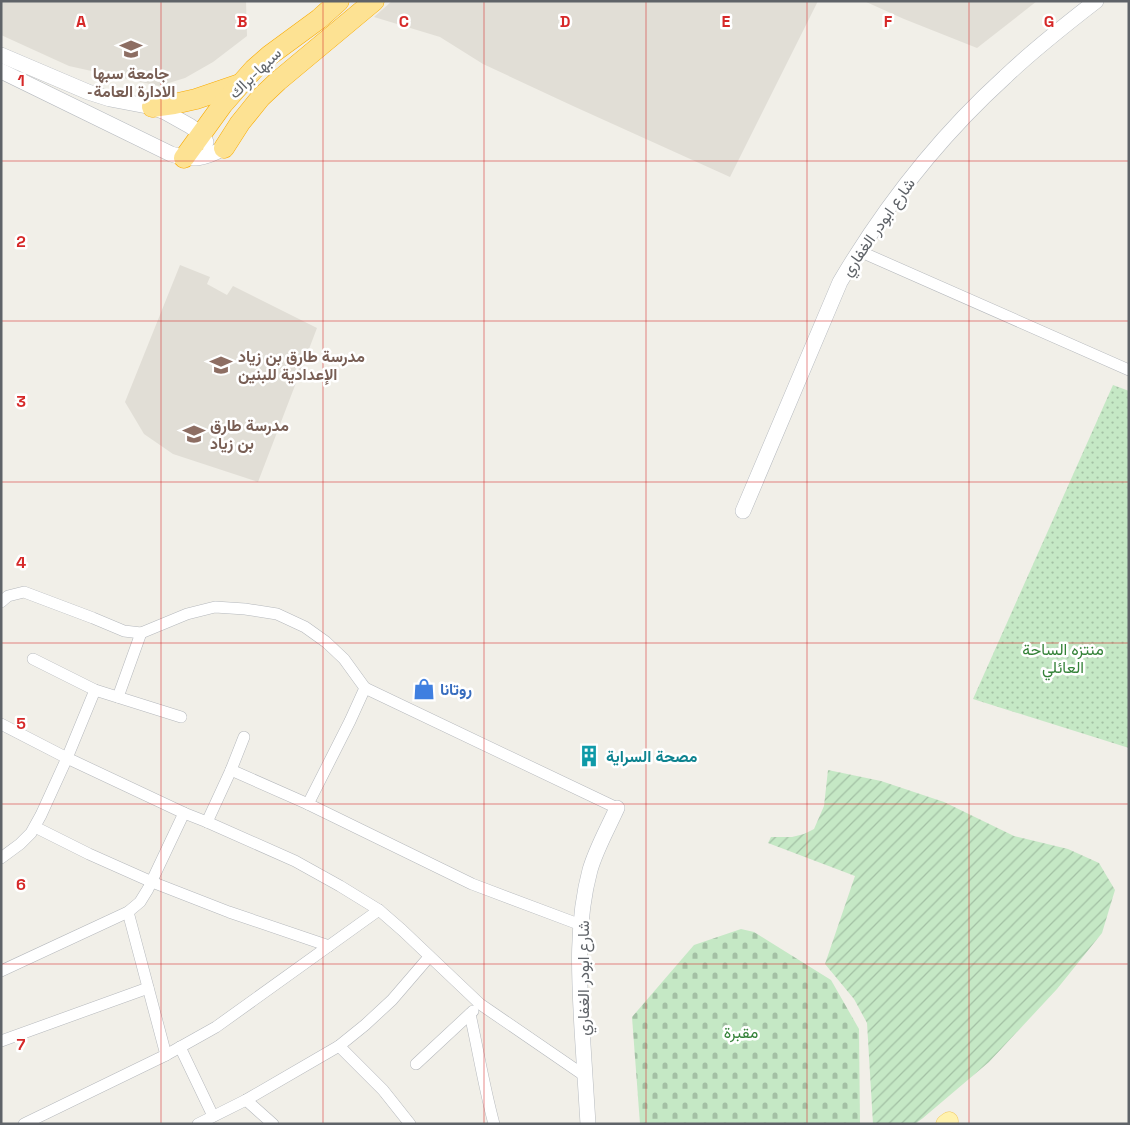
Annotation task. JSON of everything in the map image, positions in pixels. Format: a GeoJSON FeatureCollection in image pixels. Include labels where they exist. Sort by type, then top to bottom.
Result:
{"type":"FeatureCollection","features":[{"type":"Feature","properties":{"kind":"highway","name":"سبها-براك"},"geometry":{"type":"LineString","coordinates":[[184,158],[223,104],[254,69],[340,1]]}},
{"type":"Feature","properties":{"kind":"highway","name":"سبها-براك"},"geometry":{"type":"LineString","coordinates":[[218,152],[261,97],[374,1]]}},
{"type":"Feature","properties":{"kind":"highway"},"geometry":{"type":"LineString","coordinates":[[152,107],[196,99],[240,84]]}},
{"type":"Feature","properties":{"kind":"street","name":"شارع ابودر الغفاري"},"geometry":{"type":"LineString","coordinates":[[743,511],[840,282],[885,212],[919,168],[966,114],[1005,76],[1096,1]]}},
{"type":"Feature","properties":{"kind":"street"},"geometry":{"type":"LineString","coordinates":[[1,55],[88,92],[119,101],[152,107],[178,118],[201,134],[207,144],[218,152]]}},
{"type":"Feature","properties":{"kind":"street"},"geometry":{"type":"LineString","coordinates":[[1,70],[171,154],[184,158],[198,158],[218,152]]}},
{"type":"Feature","properties":{"kind":"street"},"geometry":{"type":"LineString","coordinates":[[859,251],[1129,370]]}},
{"type":"Feature","properties":{"kind":"street"},"geometry":{"type":"LineString","coordinates":[[1,602],[8,596],[24,592],[94,618],[124,632],[141,634],[186,614],[215,607],[276,614],[305,626],[326,642],[344,659],[365,688],[618,808]]}},
{"type":"Feature","properties":{"kind":"street"},"geometry":{"type":"LineString","coordinates":[[118,697],[141,634]]}},
{"type":"Feature","properties":{"kind":"street"},"geometry":{"type":"LineString","coordinates":[[33,658],[95,690],[181,717]]}},
{"type":"Feature","properties":{"kind":"street"},"geometry":{"type":"LineString","coordinates":[[308,804],[350,722],[365,688]]}},
{"type":"Feature","properties":{"kind":"street"},"geometry":{"type":"LineString","coordinates":[[1,858],[31,833],[42,815],[95,690]]}},
{"type":"Feature","properties":{"kind":"street"},"geometry":{"type":"LineString","coordinates":[[1,724],[67,758],[184,813],[295,861],[340,886],[378,910],[402,930],[480,1004],[585,1076]]}},
{"type":"Feature","properties":{"kind":"street"},"geometry":{"type":"LineString","coordinates":[[207,822],[244,737]]}},
{"type":"Feature","properties":{"kind":"street"},"geometry":{"type":"LineString","coordinates":[[231,770],[308,804],[472,884],[581,925]]}},
{"type":"Feature","properties":{"kind":"street","name":"شارع ابودر الغفاري"},"geometry":{"type":"LineString","coordinates":[[588,1124],[580,996],[581,925],[590,869],[618,808]]}},
{"type":"Feature","properties":{"kind":"street"},"geometry":{"type":"LineString","coordinates":[[1,971],[128,912],[140,902],[152,882],[184,813]]}},
{"type":"Feature","properties":{"kind":"street"},"geometry":{"type":"LineString","coordinates":[[35,827],[152,882],[229,912],[329,946]]}},
{"type":"Feature","properties":{"kind":"street"},"geometry":{"type":"LineString","coordinates":[[24,1124],[166,1055],[216,1028],[378,910]]}},
{"type":"Feature","properties":{"kind":"street"},"geometry":{"type":"LineString","coordinates":[[128,912],[166,1055]]}},
{"type":"Feature","properties":{"kind":"street"},"geometry":{"type":"LineString","coordinates":[[198,1124],[246,1100],[339,1046],[392,1000],[429,956]]}},
{"type":"Feature","properties":{"kind":"street"},"geometry":{"type":"LineString","coordinates":[[1,1041],[148,988]]}},
{"type":"Feature","properties":{"kind":"street"},"geometry":{"type":"LineString","coordinates":[[416,1064],[480,1004]]}},
{"type":"Feature","properties":{"kind":"street"},"geometry":{"type":"LineString","coordinates":[[470,1014],[494,1124]]}},
{"type":"Feature","properties":{"kind":"street"},"geometry":{"type":"LineString","coordinates":[[339,1046],[382,1090],[410,1124]]}},
{"type":"Feature","properties":{"kind":"street"},"geometry":{"type":"LineString","coordinates":[[180,1047],[213,1116]]}},
{"type":"Feature","properties":{"kind":"street"},"geometry":{"type":"LineString","coordinates":[[246,1100],[273,1124]]}},
{"type":"Feature","properties":{"kind":"shaded area","name":"جامعة سبها -الادارة العامة"},"geometry":{"type":"Polygon","coordinates":[[[1,1],[246,1],[247,36],[213,62],[185,78],[159,86],[69,66],[1,35],[1,1]]]}},
{"type":"Feature","properties":{"kind":"shaded area"},"geometry":{"type":"Polygon","coordinates":[[[392,1],[818,1],[730,177],[483,64],[440,37],[374,17],[392,1]]]}},
{"type":"Feature","properties":{"kind":"shaded area"},"geometry":{"type":"Polygon","coordinates":[[[864,1],[1037,1],[977,48],[864,1]]]}},
{"type":"Feature","properties":{"kind":"shaded area","name":"مدرسة طارق بن زياد الإعدادية للبنين"},"geometry":{"type":"Polygon","coordinates":[[[180,265],[210,277],[207,284],[227,295],[233,286],[317,328],[258,482],[173,454],[144,434],[125,402],[180,265]]]}},
{"type":"Feature","properties":{"kind":"green space","name":"منتزه الساحة العائلي"},"geometry":{"type":"Polygon","coordinates":[[[1113,385],[1129,391],[1129,748],[973,699],[1113,385]]]}},
{"type":"Feature","properties":{"kind":"green space"},"geometry":{"type":"Polygon","coordinates":[[[828,770],[881,781],[944,802],[1014,836],[1068,849],[1099,863],[1115,890],[1102,933],[1057,989],[989,1062],[915,1124],[873,1124],[867,1023],[854,999],[825,964],[855,876],[768,843],[771,837],[792,837],[814,829],[824,806],[828,770]]]}},
{"type":"Feature","properties":{"kind":"green space","name":"مقبرة"},"geometry":{"type":"Polygon","coordinates":[[[741,929],[754,932],[831,980],[859,1029],[860,1124],[640,1124],[632,1017],[694,945],[741,929]]]}},
{"type":"Feature","properties":{"kind":"place","name":"جامعة سبها -الادارة العامة"},"geometry":{"type":"Point","coordinates":[131,49]}},
{"type":"Feature","properties":{"kind":"place","name":"مدرسة طارق بن زياد الإعدادية للبنين"},"geometry":{"type":"Point","coordinates":[221,365]}},
{"type":"Feature","properties":{"kind":"place","name":"مدرسة طارق بن زياد"},"geometry":{"type":"Point","coordinates":[194,434]}},
{"type":"Feature","properties":{"kind":"place","name":"روتانا"},"geometry":{"type":"Point","coordinates":[424,689]}},
{"type":"Feature","properties":{"kind":"place","name":"مصحة السراية"},"geometry":{"type":"Point","coordinates":[589,756]}}]}
